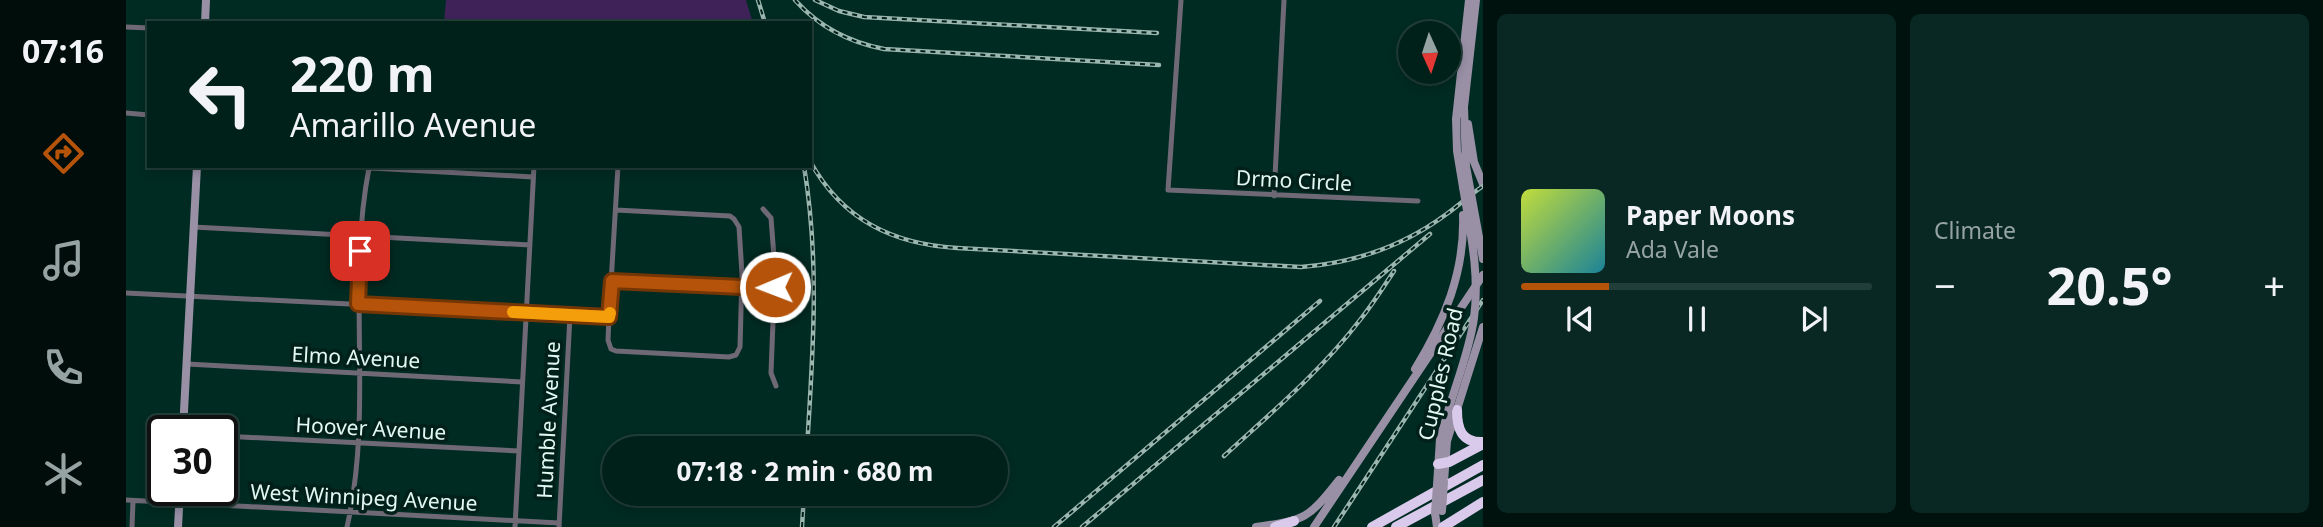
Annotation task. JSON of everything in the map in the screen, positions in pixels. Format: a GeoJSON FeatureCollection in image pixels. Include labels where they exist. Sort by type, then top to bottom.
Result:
{"type":"FeatureCollection","features":[{"type":"Feature","properties":{"kind":"highway"},"geometry":{"type":"LineString","coordinates":[[1453,409],[1461,434],[1475,442],[1483,443]]}},
{"type":"Feature","properties":{"kind":"highway"},"geometry":{"type":"LineString","coordinates":[[1441,463],[1483,443]]}},
{"type":"Feature","properties":{"kind":"highway"},"geometry":{"type":"LineString","coordinates":[[1372,527],[1483,465]]}},
{"type":"Feature","properties":{"kind":"highway"},"geometry":{"type":"LineString","coordinates":[[1396,527],[1483,480]]}},
{"type":"Feature","properties":{"kind":"highway"},"geometry":{"type":"LineString","coordinates":[[1440,527],[1483,502]]}},
{"type":"Feature","properties":{"kind":"highway"},"geometry":{"type":"LineString","coordinates":[[1275,527],[1294,521]]}},
{"type":"Feature","properties":{"kind":"main road"},"geometry":{"type":"LineString","coordinates":[[205,21],[206,0]]}},
{"type":"Feature","properties":{"kind":"main road"},"geometry":{"type":"LineString","coordinates":[[1469,0],[1456,131],[1466,165],[1483,259]]}},
{"type":"Feature","properties":{"kind":"main road"},"geometry":{"type":"LineString","coordinates":[[1385,421],[1437,331],[1454,290],[1463,241],[1462,187],[1466,165],[1463,120],[1476,0]]}},
{"type":"Feature","properties":{"kind":"main road"},"geometry":{"type":"LineString","coordinates":[[1466,165],[1483,184]]}},
{"type":"Feature","properties":{"kind":"main road"},"geometry":{"type":"LineString","coordinates":[[184,415],[197,168]]}},
{"type":"Feature","properties":{"kind":"main road","name":"Cupples Road"},"geometry":{"type":"LineString","coordinates":[[1453,409],[1474,317],[1474,257],[1462,187]]}},
{"type":"Feature","properties":{"kind":"main road"},"geometry":{"type":"LineString","coordinates":[[1315,525],[1482,277]]}},
{"type":"Feature","properties":{"kind":"main road","name":"Cupples Road"},"geometry":{"type":"LineString","coordinates":[[1440,527],[1440,439],[1483,327]]}},
{"type":"Feature","properties":{"kind":"main road"},"geometry":{"type":"LineString","coordinates":[[1306,517],[1368,446]]}},
{"type":"Feature","properties":{"kind":"main road"},"geometry":{"type":"LineString","coordinates":[[178,527],[179,506]]}},
{"type":"Feature","properties":{"kind":"main road"},"geometry":{"type":"LineString","coordinates":[[1256,527],[1306,517],[1314,518],[1315,525]]}},
{"type":"Feature","properties":{"kind":"street"},"geometry":{"type":"LineString","coordinates":[[1274,196],[1284,0]]}},
{"type":"Feature","properties":{"kind":"street","name":"Drmo Circle"},"geometry":{"type":"LineString","coordinates":[[1181,2],[1168,190],[1418,201]]}},
{"type":"Feature","properties":{"kind":"street"},"geometry":{"type":"LineString","coordinates":[[126,27],[147,28]]}},
{"type":"Feature","properties":{"kind":"street"},"geometry":{"type":"LineString","coordinates":[[126,113],[147,115]]}},
{"type":"Feature","properties":{"kind":"street"},"geometry":{"type":"LineString","coordinates":[[347,527],[357,443],[358,304],[361,236],[369,168],[533,177]]}},
{"type":"Feature","properties":{"kind":"street"},"geometry":{"type":"LineString","coordinates":[[515,524],[534,168]]}},
{"type":"Feature","properties":{"kind":"street"},"geometry":{"type":"LineString","coordinates":[[616,210],[730,216],[738,223],[742,287],[739,351],[736,355],[729,357],[616,351],[610,346],[609,317],[618,168]]}},
{"type":"Feature","properties":{"kind":"street"},"geometry":{"type":"LineString","coordinates":[[763,209],[771,218],[775,287],[771,379],[776,386]]}},
{"type":"Feature","properties":{"kind":"street"},"geometry":{"type":"LineString","coordinates":[[193,227],[530,245]]}},
{"type":"Feature","properties":{"kind":"street"},"geometry":{"type":"LineString","coordinates":[[612,281],[775,287]]}},
{"type":"Feature","properties":{"kind":"street"},"geometry":{"type":"LineString","coordinates":[[126,293],[609,317]]}},
{"type":"Feature","properties":{"kind":"street","name":"Humble Avenue"},"geometry":{"type":"LineString","coordinates":[[559,525],[570,315]]}},
{"type":"Feature","properties":{"kind":"street","name":"Elmo Avenue"},"geometry":{"type":"LineString","coordinates":[[187,364],[522,382]]}},
{"type":"Feature","properties":{"kind":"street","name":"Hoover Avenue"},"geometry":{"type":"LineString","coordinates":[[238,437],[519,451]]}},
{"type":"Feature","properties":{"kind":"street"},"geometry":{"type":"LineString","coordinates":[[129,500],[132,527]]}},
{"type":"Feature","properties":{"kind":"street","name":"West Winnipeg Avenue"},"geometry":{"type":"LineString","coordinates":[[129,500],[147,501]]}},
{"type":"Feature","properties":{"kind":"street","name":"West Winnipeg Avenue"},"geometry":{"type":"LineString","coordinates":[[236,506],[559,525]]}},
{"type":"Feature","properties":{"kind":"shaded area"},"geometry":{"type":"Polygon","coordinates":[[[446,0],[746,0],[752,21],[444,21],[446,0]]]}},
{"type":"Feature","properties":{"kind":"railway"},"geometry":{"type":"LineString","coordinates":[[758,0],[764,21]]}},
{"type":"Feature","properties":{"kind":"railway"},"geometry":{"type":"LineString","coordinates":[[795,0],[824,26],[846,38],[884,49],[1159,65]]}},
{"type":"Feature","properties":{"kind":"railway"},"geometry":{"type":"LineString","coordinates":[[815,0],[839,11],[864,17],[1157,33]]}},
{"type":"Feature","properties":{"kind":"railway"},"geometry":{"type":"LineString","coordinates":[[812,164],[837,199],[854,213],[891,234],[934,246],[1301,267],[1341,262],[1396,244],[1431,225],[1483,186]]}},
{"type":"Feature","properties":{"kind":"railway"},"geometry":{"type":"LineString","coordinates":[[804,168],[814,272],[808,436]]}},
{"type":"Feature","properties":{"kind":"railway"},"geometry":{"type":"LineString","coordinates":[[1082,527],[1430,234]]}},
{"type":"Feature","properties":{"kind":"railway"},"geometry":{"type":"LineString","coordinates":[[1224,456],[1329,357],[1394,271]]}},
{"type":"Feature","properties":{"kind":"railway"},"geometry":{"type":"LineString","coordinates":[[1334,527],[1483,300]]}},
{"type":"Feature","properties":{"kind":"railway"},"geometry":{"type":"LineString","coordinates":[[1054,527],[1320,301]]}},
{"type":"Feature","properties":{"kind":"railway"},"geometry":{"type":"LineString","coordinates":[[802,527],[803,506]]}},
{"type":"Feature","properties":{"kind":"slow traffic"},"geometry":{"type":"LineString","coordinates":[[513,312],[609,317],[610,313]]}},
{"type":"Feature","properties":{"kind":"route"},"geometry":{"type":"LineString","coordinates":[[360,251],[358,304],[609,317],[612,281],[775,287]]}}]}
